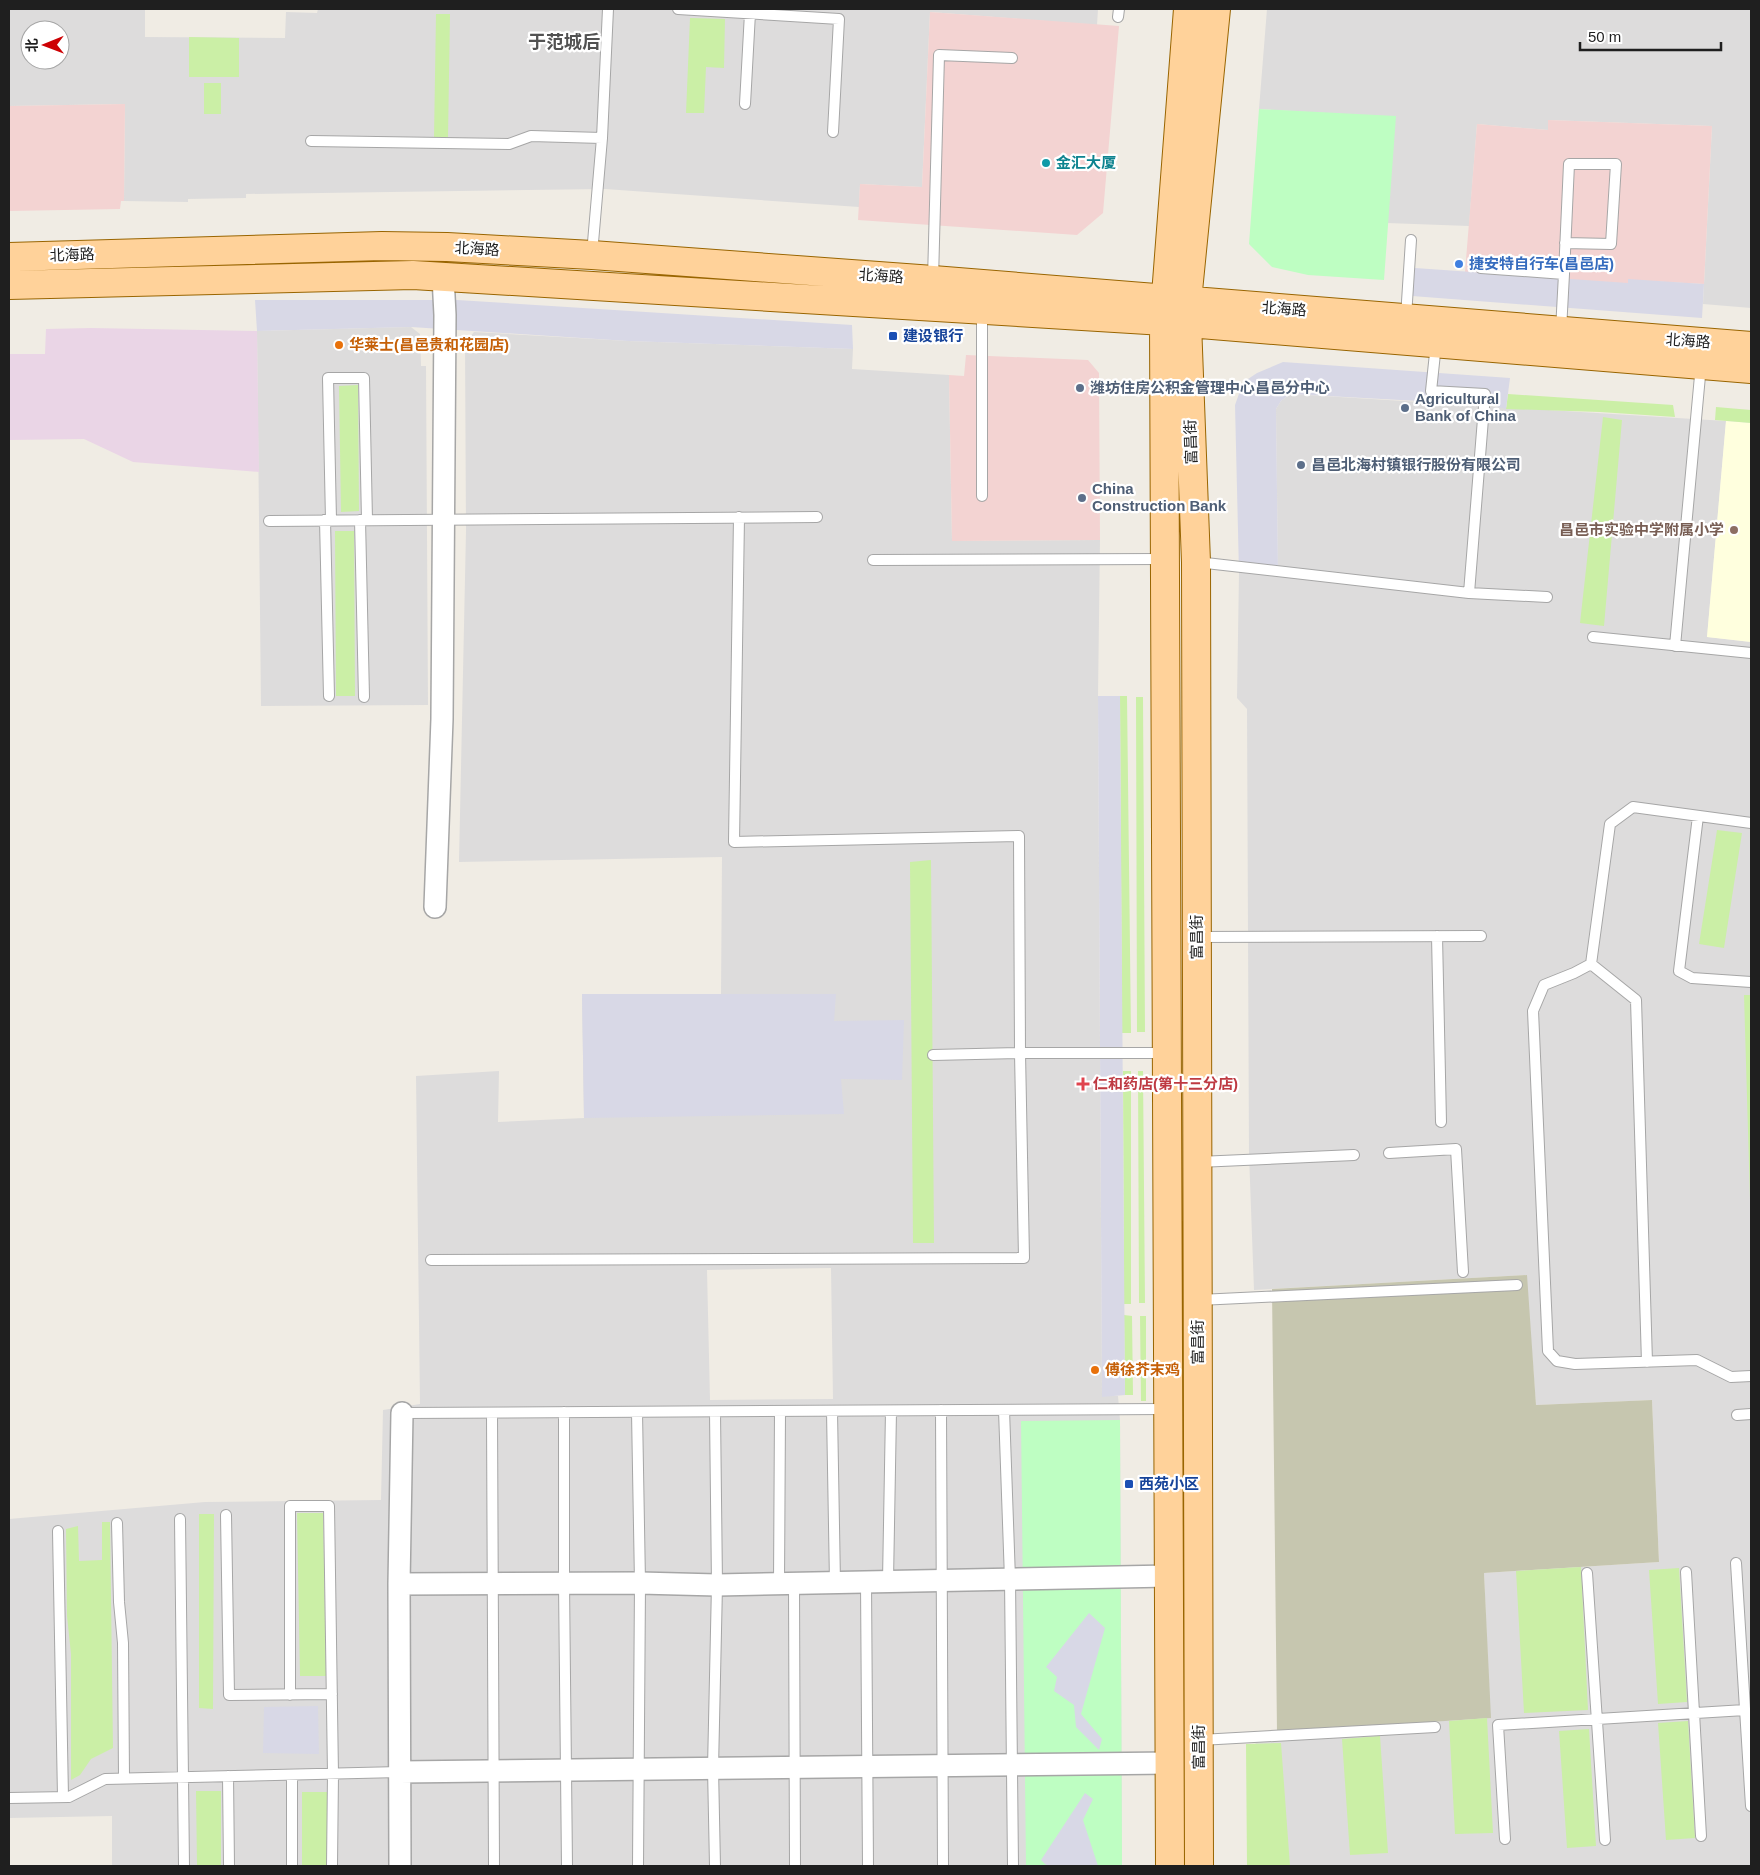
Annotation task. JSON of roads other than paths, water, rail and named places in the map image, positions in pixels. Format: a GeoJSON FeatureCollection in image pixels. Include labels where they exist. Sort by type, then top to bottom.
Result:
{"type":"FeatureCollection","features":[{"type":"Feature","properties":{"kind":"main road","name":"富昌街"},"geometry":{"type":"LineString","coordinates":[[1170,1866],[1164,559],[1188,9]]}},
{"type":"Feature","properties":{"kind":"main road","name":"富昌街"},"geometry":{"type":"LineString","coordinates":[[1199,1866],[1196,562],[1176,311],[1216,9]]}},
{"type":"Feature","properties":{"kind":"main road","name":"北海路"},"geometry":{"type":"LineString","coordinates":[[9,257],[382,246],[447,247],[592,255],[933,280],[1436,343],[1751,368]]}},
{"type":"Feature","properties":{"kind":"main road","name":"北海路"},"geometry":{"type":"LineString","coordinates":[[9,285],[381,276],[443,277],[982,311],[1176,311],[1406,318],[1751,346]]}},
{"type":"Feature","properties":{"kind":"street"},"geometry":{"type":"LineString","coordinates":[[435,907],[442,719],[445,315],[443,277]]}},
{"type":"Feature","properties":{"kind":"street"},"geometry":{"type":"LineString","coordinates":[[400,1866],[399,1584],[402,1413]]}},
{"type":"Feature","properties":{"kind":"street"},"geometry":{"type":"LineString","coordinates":[[399,1584],[640,1583],[717,1585],[1169,1576]]}},
{"type":"Feature","properties":{"kind":"street"},"geometry":{"type":"LineString","coordinates":[[400,1772],[1170,1763]]}},
{"type":"Feature","properties":{"kind":"lane"},"geometry":{"type":"LineString","coordinates":[[592,255],[602,138],[608,9]]}},
{"type":"Feature","properties":{"kind":"lane"},"geometry":{"type":"LineString","coordinates":[[678,9],[839,19],[833,132]]}},
{"type":"Feature","properties":{"kind":"lane"},"geometry":{"type":"LineString","coordinates":[[744,104],[750,13]]}},
{"type":"Feature","properties":{"kind":"lane"},"geometry":{"type":"LineString","coordinates":[[933,280],[939,55],[1012,58]]}},
{"type":"Feature","properties":{"kind":"lane"},"geometry":{"type":"LineString","coordinates":[[311,141],[509,144],[531,136],[602,138]]}},
{"type":"Feature","properties":{"kind":"lane"},"geometry":{"type":"LineString","coordinates":[[1561,331],[1564,274],[1565,243],[1569,164],[1616,164],[1611,244],[1565,243]]}},
{"type":"Feature","properties":{"kind":"lane"},"geometry":{"type":"LineString","coordinates":[[1406,318],[1412,240]]}},
{"type":"Feature","properties":{"kind":"lane"},"geometry":{"type":"LineString","coordinates":[[1480,268],[1564,274]]}},
{"type":"Feature","properties":{"kind":"lane"},"geometry":{"type":"LineString","coordinates":[[982,311],[982,496]]}},
{"type":"Feature","properties":{"kind":"lane"},"geometry":{"type":"LineString","coordinates":[[1436,343],[1431,391],[1485,394],[1469,593]]}},
{"type":"Feature","properties":{"kind":"lane"},"geometry":{"type":"LineString","coordinates":[[1675,646],[1701,364]]}},
{"type":"Feature","properties":{"kind":"lane"},"geometry":{"type":"LineString","coordinates":[[329,696],[328,378],[364,378],[364,697]]}},
{"type":"Feature","properties":{"kind":"lane"},"geometry":{"type":"LineString","coordinates":[[431,1260],[1024,1258],[1020,1053],[1019,836],[734,842],[739,517]]}},
{"type":"Feature","properties":{"kind":"lane"},"geometry":{"type":"LineString","coordinates":[[269,521],[817,517]]}},
{"type":"Feature","properties":{"kind":"lane"},"geometry":{"type":"LineString","coordinates":[[873,560],[1164,559]]}},
{"type":"Feature","properties":{"kind":"lane"},"geometry":{"type":"LineString","coordinates":[[1196,562],[1469,593],[1547,597]]}},
{"type":"Feature","properties":{"kind":"lane"},"geometry":{"type":"LineString","coordinates":[[1593,638],[1751,653]]}},
{"type":"Feature","properties":{"kind":"lane"},"geometry":{"type":"LineString","coordinates":[[1591,964],[1610,824],[1633,807],[1751,823]]}},
{"type":"Feature","properties":{"kind":"lane"},"geometry":{"type":"LineString","coordinates":[[1698,816],[1679,971],[1692,978],[1751,982]]}},
{"type":"Feature","properties":{"kind":"lane"},"geometry":{"type":"LineString","coordinates":[[1437,936],[1441,1122]]}},
{"type":"Feature","properties":{"kind":"lane"},"geometry":{"type":"LineString","coordinates":[[1197,937],[1481,936]]}},
{"type":"Feature","properties":{"kind":"lane"},"geometry":{"type":"LineString","coordinates":[[1591,964],[1544,985],[1533,1011],[1548,1351],[1557,1361],[1575,1364],[1697,1360],[1731,1377],[1751,1376]]}},
{"type":"Feature","properties":{"kind":"lane"},"geometry":{"type":"LineString","coordinates":[[1591,964],[1636,1000],[1647,1362]]}},
{"type":"Feature","properties":{"kind":"lane"},"geometry":{"type":"LineString","coordinates":[[933,1055],[1167,1053]]}},
{"type":"Feature","properties":{"kind":"lane"},"geometry":{"type":"LineString","coordinates":[[1389,1153],[1456,1149],[1463,1272]]}},
{"type":"Feature","properties":{"kind":"lane"},"geometry":{"type":"LineString","coordinates":[[1197,1162],[1354,1154]]}},
{"type":"Feature","properties":{"kind":"lane"},"geometry":{"type":"LineString","coordinates":[[1198,1300],[1517,1285]]}},
{"type":"Feature","properties":{"kind":"lane"},"geometry":{"type":"LineString","coordinates":[[402,1413],[1168,1409]]}},
{"type":"Feature","properties":{"kind":"lane"},"geometry":{"type":"LineString","coordinates":[[941,1410],[942,1866]]}},
{"type":"Feature","properties":{"kind":"lane"},"geometry":{"type":"LineString","coordinates":[[1004,1410],[1010,1579],[1013,1866]]}},
{"type":"Feature","properties":{"kind":"lane"},"geometry":{"type":"LineString","coordinates":[[780,1411],[795,1768],[795,1866]]}},
{"type":"Feature","properties":{"kind":"lane"},"geometry":{"type":"LineString","coordinates":[[832,1411],[834,1583]]}},
{"type":"Feature","properties":{"kind":"lane"},"geometry":{"type":"LineString","coordinates":[[888,1581],[891,1411]]}},
{"type":"Feature","properties":{"kind":"lane"},"geometry":{"type":"LineString","coordinates":[[564,1412],[567,1866]]}},
{"type":"Feature","properties":{"kind":"lane"},"geometry":{"type":"LineString","coordinates":[[637,1412],[640,1583],[638,1866]]}},
{"type":"Feature","properties":{"kind":"lane"},"geometry":{"type":"LineString","coordinates":[[715,1412],[717,1585],[713,1768],[715,1866]]}},
{"type":"Feature","properties":{"kind":"lane"},"geometry":{"type":"LineString","coordinates":[[492,1413],[494,1866]]}},
{"type":"Feature","properties":{"kind":"lane"},"geometry":{"type":"LineString","coordinates":[[1737,1415],[1751,1414]]}},
{"type":"Feature","properties":{"kind":"lane"},"geometry":{"type":"LineString","coordinates":[[290,1694],[290,1506],[329,1506],[333,1774],[332,1866]]}},
{"type":"Feature","properties":{"kind":"lane"},"geometry":{"type":"LineString","coordinates":[[226,1515],[229,1695],[332,1694]]}},
{"type":"Feature","properties":{"kind":"lane"},"geometry":{"type":"LineString","coordinates":[[180,1519],[184,1866]]}},
{"type":"Feature","properties":{"kind":"lane"},"geometry":{"type":"LineString","coordinates":[[117,1523],[119,1602],[123,1643],[124,1778]]}},
{"type":"Feature","properties":{"kind":"lane"},"geometry":{"type":"LineString","coordinates":[[58,1531],[63,1797]]}},
{"type":"Feature","properties":{"kind":"lane"},"geometry":{"type":"LineString","coordinates":[[1736,1563],[1751,1806]]}},
{"type":"Feature","properties":{"kind":"lane"},"geometry":{"type":"LineString","coordinates":[[1686,1572],[1700,1836]]}},
{"type":"Feature","properties":{"kind":"lane"},"geometry":{"type":"LineString","coordinates":[[1587,1573],[1605,1840]]}},
{"type":"Feature","properties":{"kind":"lane"},"geometry":{"type":"LineString","coordinates":[[866,1582],[868,1866]]}},
{"type":"Feature","properties":{"kind":"lane"},"geometry":{"type":"LineString","coordinates":[[1504,1839],[1498,1725],[1745,1710]]}},
{"type":"Feature","properties":{"kind":"lane"},"geometry":{"type":"LineString","coordinates":[[1199,1740],[1435,1727]]}},
{"type":"Feature","properties":{"kind":"lane"},"geometry":{"type":"LineString","coordinates":[[9,1798],[69,1797],[105,1778],[400,1772]]}},
{"type":"Feature","properties":{"kind":"lane"},"geometry":{"type":"LineString","coordinates":[[292,1775],[292,1866]]}},
{"type":"Feature","properties":{"kind":"lane"},"geometry":{"type":"LineString","coordinates":[[228,1776],[229,1866]]}},
{"type":"Feature","properties":{"kind":"place","name":"金汇大厦"},"geometry":{"type":"Point","coordinates":[1046,163]}},
{"type":"Feature","properties":{"kind":"place","name":"捷安特自行车(昌邑店)"},"geometry":{"type":"Point","coordinates":[1459,264]}},
{"type":"Feature","properties":{"kind":"place","name":"建设银行"},"geometry":{"type":"Point","coordinates":[893,336]}},
{"type":"Feature","properties":{"kind":"place","name":"华莱士(昌邑贵和花园店)"},"geometry":{"type":"Point","coordinates":[339,345]}},
{"type":"Feature","properties":{"kind":"place","name":"潍坊住房公积金管理中心昌邑分中心"},"geometry":{"type":"Point","coordinates":[1080,388]}},
{"type":"Feature","properties":{"kind":"place","name":"Agricultural Bank of China"},"geometry":{"type":"Point","coordinates":[1405,408]}},
{"type":"Feature","properties":{"kind":"place","name":"昌邑北海村镇银行股份有限公司"},"geometry":{"type":"Point","coordinates":[1301,465]}},
{"type":"Feature","properties":{"kind":"place","name":"China Construction Bank"},"geometry":{"type":"Point","coordinates":[1082,498]}},
{"type":"Feature","properties":{"kind":"place","name":"昌邑市实验中学附属小学"},"geometry":{"type":"Point","coordinates":[1734,530]}},
{"type":"Feature","properties":{"kind":"place","name":"仁和药店(第十三分店)"},"geometry":{"type":"Point","coordinates":[1083,1084]}},
{"type":"Feature","properties":{"kind":"place","name":"傅徐芥末鸡"},"geometry":{"type":"Point","coordinates":[1095,1370]}},
{"type":"Feature","properties":{"kind":"place","name":"西苑小区"},"geometry":{"type":"Point","coordinates":[1129,1484]}},
{"type":"Feature","properties":{"kind":"district","name":"于范城后"},"geometry":{"type":"Point","coordinates":[564,42]}}]}
